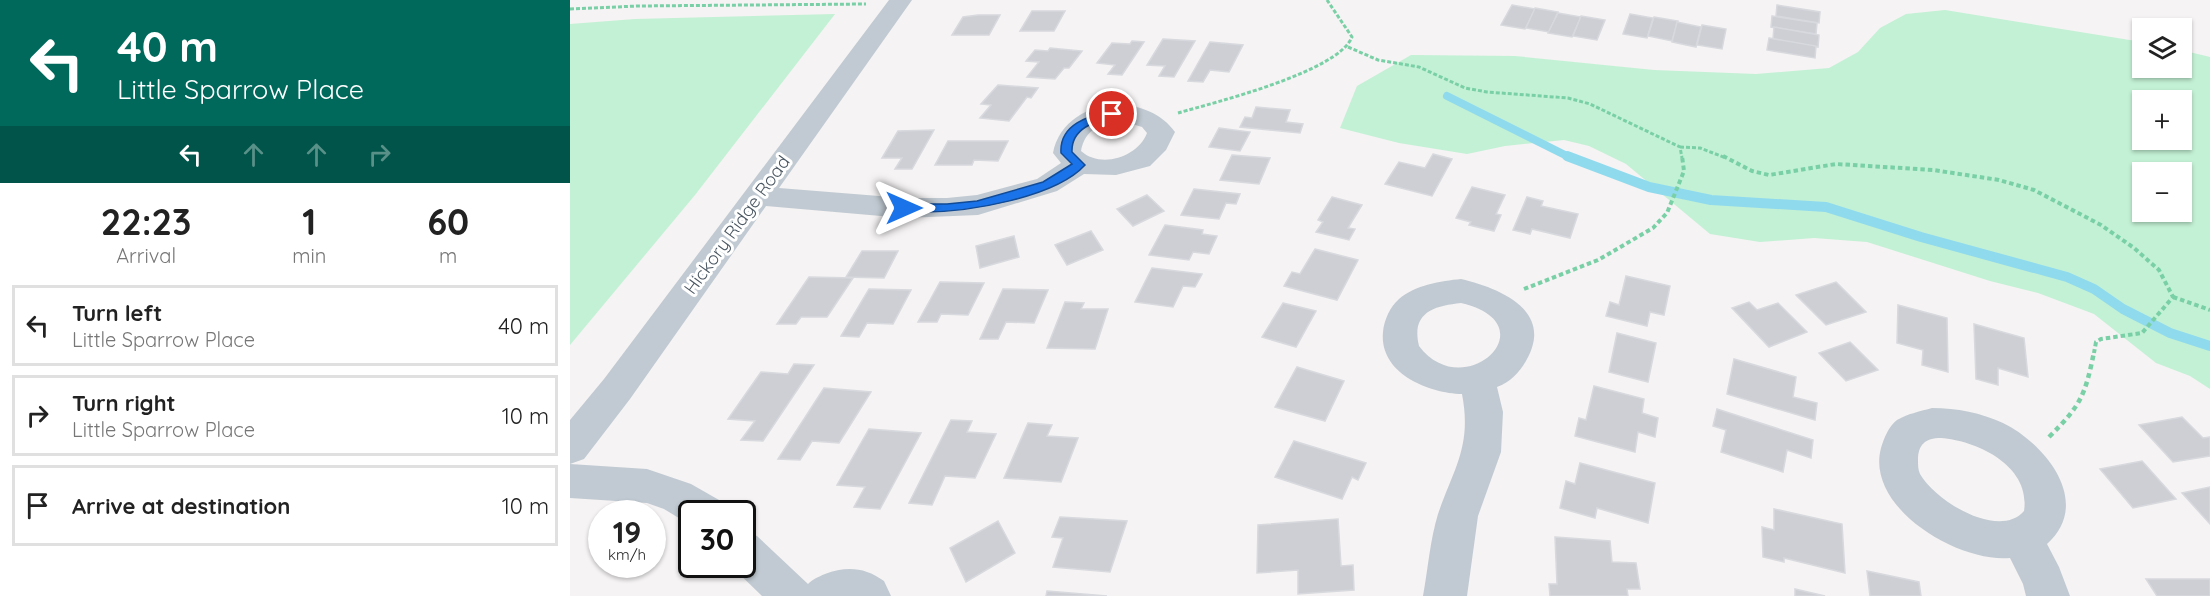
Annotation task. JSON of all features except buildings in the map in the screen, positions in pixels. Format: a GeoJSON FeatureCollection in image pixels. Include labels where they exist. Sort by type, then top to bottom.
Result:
{"type":"FeatureCollection","features":[{"type":"Feature","properties":{"kind":"street","name":"Hickory Ridge Road"},"geometry":{"type":"LineString","coordinates":[[570,448],[617,389],[899,3]]}},
{"type":"Feature","properties":{"kind":"street"},"geometry":{"type":"LineString","coordinates":[[1130,113],[1155,122],[1161,132],[1158,144],[1146,156],[1130,164],[1097,169],[1079,165],[1067,153],[1066,142],[1071,133],[1080,125],[1096,117],[1130,113]]}},
{"type":"Feature","properties":{"kind":"street"},"geometry":{"type":"LineString","coordinates":[[758,196],[904,208],[947,208],[978,205],[1047,184],[1079,165]]}},
{"type":"Feature","properties":{"kind":"street"},"geometry":{"type":"LineString","coordinates":[[1461,291],[1481,295],[1498,304],[1511,317],[1517,333],[1516,348],[1509,361],[1495,372],[1478,379],[1454,380],[1424,372],[1410,361],[1400,345],[1399,326],[1406,312],[1420,300],[1438,293],[1461,291]]}},
{"type":"Feature","properties":{"kind":"street"},"geometry":{"type":"LineString","coordinates":[[1445,596],[1458,516],[1482,452],[1484,412],[1478,379]]}},
{"type":"Feature","properties":{"kind":"street"},"geometry":{"type":"LineString","coordinates":[[1932,423],[1953,423],[1976,428],[1998,439],[2024,458],[2039,477],[2047,499],[2044,520],[2035,530],[2021,537],[2001,540],[1977,536],[1952,526],[1926,509],[1907,487],[1900,473],[1898,459],[1902,440],[1912,430],[1932,423]]}},
{"type":"Feature","properties":{"kind":"street"},"geometry":{"type":"LineString","coordinates":[[570,481],[647,486],[684,500]]}},
{"type":"Feature","properties":{"kind":"street"},"geometry":{"type":"LineString","coordinates":[[2021,537],[2044,580],[2048,596]]}},
{"type":"Feature","properties":{"kind":"street"},"geometry":{"type":"LineString","coordinates":[[756,562],[792,596]]}},
{"type":"Feature","properties":{"kind":"street"},"geometry":{"type":"LineString","coordinates":[[825,596],[846,587],[857,588],[869,596]]}},
{"type":"Feature","properties":{"kind":"path"},"geometry":{"type":"LineString","coordinates":[[1155,122],[1292,79],[1348,47],[1352,37],[1327,0]]}},
{"type":"Feature","properties":{"kind":"path"},"geometry":{"type":"LineString","coordinates":[[570,9],[899,3]]}},
{"type":"Feature","properties":{"kind":"path"},"geometry":{"type":"LineString","coordinates":[[1348,47],[1378,60],[1419,67],[1465,88],[1487,93],[1568,98],[1590,104],[1634,122],[1680,147],[1717,153],[1752,171],[1769,175],[1836,164],[1933,170],[1999,180],[2034,190],[2101,225],[2134,248],[2159,270],[2173,297],[2210,310]]}},
{"type":"Feature","properties":{"kind":"path"},"geometry":{"type":"LineString","coordinates":[[1498,304],[1524,290],[1598,260],[1653,228],[1667,213],[1684,171],[1680,147]]}},
{"type":"Feature","properties":{"kind":"path"},"geometry":{"type":"LineString","coordinates":[[2024,458],[2075,411],[2087,386],[2096,342],[2105,336],[2127,337],[2142,333],[2173,297]]}},
{"type":"Feature","properties":{"kind":"green space"},"geometry":{"type":"Polygon","coordinates":[[[1945,10],[2132,40],[2132,78],[2192,78],[2192,53],[2210,57],[2210,389],[2190,376],[2156,363],[2094,314],[2038,293],[1990,281],[1867,242],[1814,238],[1760,242],[1710,234],[1626,164],[1589,146],[1564,140],[1505,146],[1467,154],[1399,143],[1340,128],[1357,86],[1411,55],[1515,56],[1654,70],[1756,74],[1829,68],[1858,52],[1880,28],[1906,14],[1945,10]]]}},
{"type":"Feature","properties":{"kind":"green space"},"geometry":{"type":"Polygon","coordinates":[[[835,14],[695,195],[570,345],[570,24],[635,19],[835,14]]]}},
{"type":"Feature","properties":{"kind":"waterway"},"geometry":{"type":"LineString","coordinates":[[1447,96],[1567,156]]}},
{"type":"Feature","properties":{"kind":"waterway"},"geometry":{"type":"LineString","coordinates":[[1567,156],[1649,187],[1711,200],[1826,207],[1921,237],[2067,277],[2094,289],[2123,309],[2170,333],[2210,346]]}},
{"type":"Feature","properties":{"kind":"waterway"},"geometry":{"type":"LineString","coordinates":[[1567,156],[1571,158]]}},
{"type":"Feature","properties":{"kind":"route"},"geometry":{"type":"LineString","coordinates":[[904,208],[978,205],[1047,184],[1079,165],[1067,153],[1066,142],[1071,133],[1080,125],[1096,117],[1112,114]]}}]}
